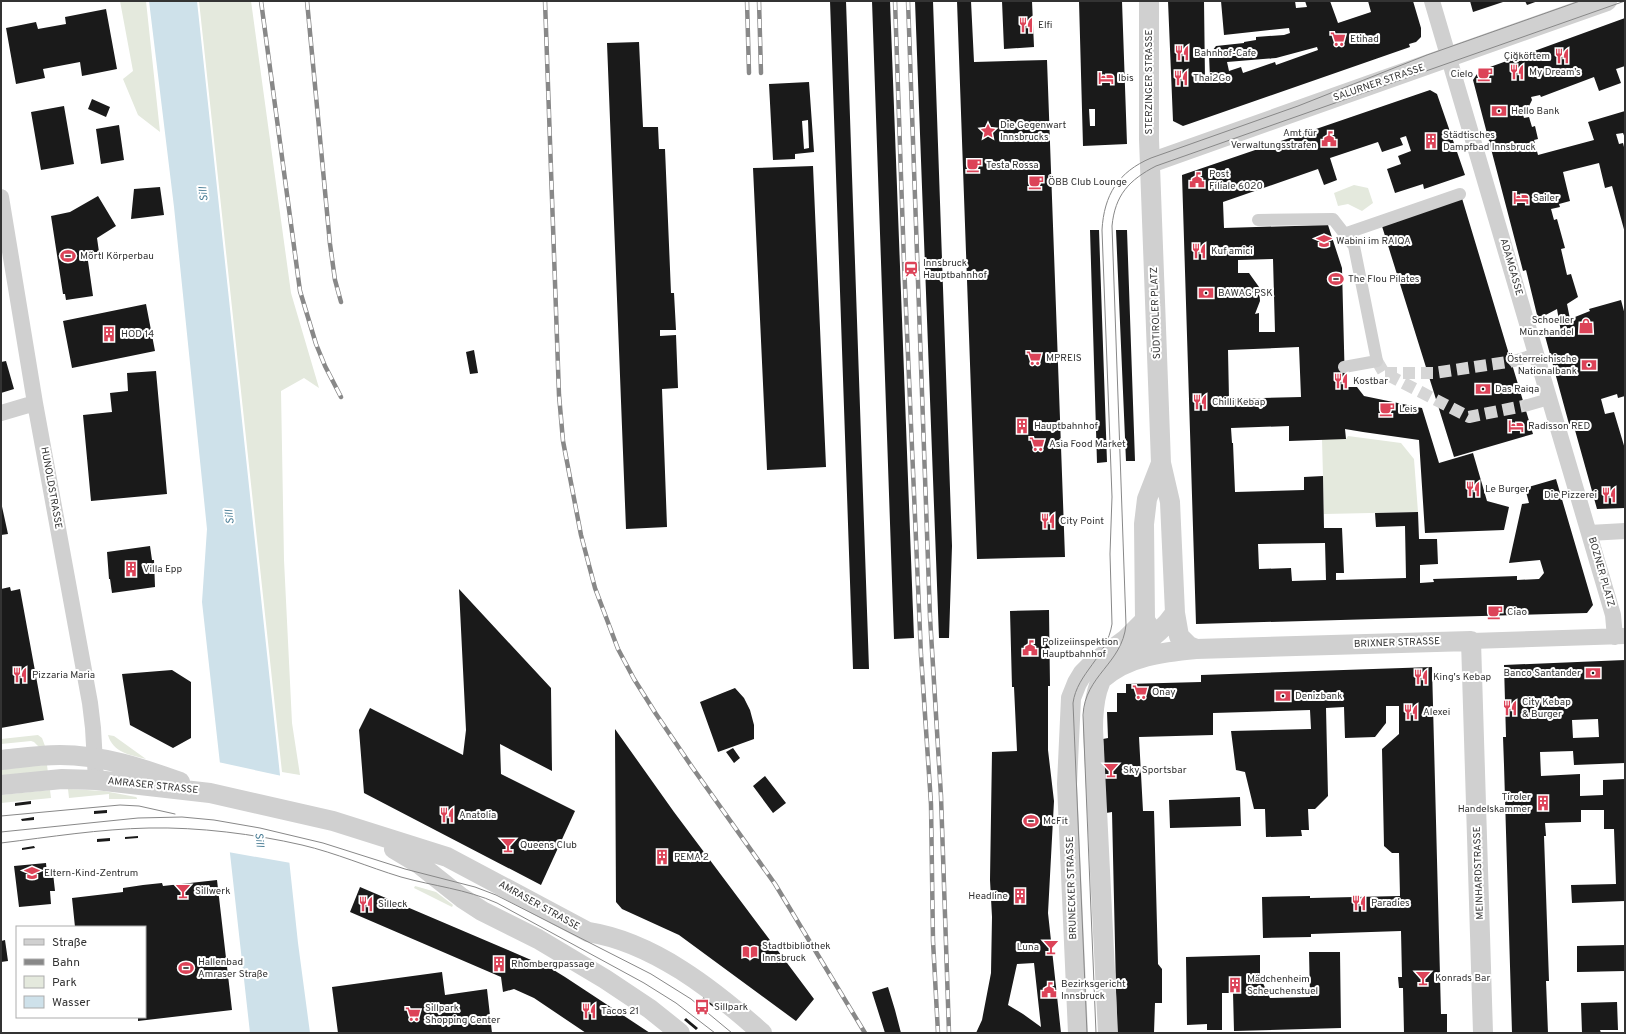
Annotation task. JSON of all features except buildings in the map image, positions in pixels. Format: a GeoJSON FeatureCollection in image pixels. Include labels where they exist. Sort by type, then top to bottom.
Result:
{"type":"FeatureCollection","features":[{"type":"Feature","properties":{"kind":"street","name":"STERZINGER STRASSE"},"geometry":{"type":"LineString","coordinates":[[1149,1],[1150,163]]}},
{"type":"Feature","properties":{"kind":"street","name":"ADAMGASSE"},"geometry":{"type":"LineString","coordinates":[[1432,1],[1589,533]]}},
{"type":"Feature","properties":{"kind":"street","name":"SALURNER STRASSE"},"geometry":{"type":"LineString","coordinates":[[1150,163],[1607,1]]}},
{"type":"Feature","properties":{"kind":"street","name":"SÜDTIROLER PLATZ"},"geometry":{"type":"LineString","coordinates":[[1150,163],[1161,463],[1170,502],[1175,613],[1179,636],[1189,646],[1187,650]]}},
{"type":"Feature","properties":{"kind":"street"},"geometry":{"type":"LineString","coordinates":[[1344,234],[1460,194]]}},
{"type":"Feature","properties":{"kind":"street","name":"HUNOLDSTRASSE"},"geometry":{"type":"LineString","coordinates":[[1,197],[35,403],[90,703],[96,780]]}},
{"type":"Feature","properties":{"kind":"street"},"geometry":{"type":"LineString","coordinates":[[1258,220],[1333,219],[1354,246],[1377,361],[1344,367]]}},
{"type":"Feature","properties":{"kind":"street"},"geometry":{"type":"LineString","coordinates":[[1514,361],[1536,354]]}},
{"type":"Feature","properties":{"kind":"street"},"geometry":{"type":"LineString","coordinates":[[1528,406],[1549,399]]}},
{"type":"Feature","properties":{"kind":"street"},"geometry":{"type":"LineString","coordinates":[[1,413],[35,403]]}},
{"type":"Feature","properties":{"kind":"street","name":"SÜDTIROLER PLATZ"},"geometry":{"type":"LineString","coordinates":[[1150,628],[1144,524],[1147,499],[1161,463]]}},
{"type":"Feature","properties":{"kind":"street","name":"BOZNER PLATZ"},"geometry":{"type":"LineString","coordinates":[[1620,636],[1589,533],[1625,531]]}},
{"type":"Feature","properties":{"kind":"street"},"geometry":{"type":"LineString","coordinates":[[1093,676],[1111,665],[1118,658],[1135,649],[1150,628],[1167,625],[1175,613]]}},
{"type":"Feature","properties":{"kind":"street"},"geometry":{"type":"LineString","coordinates":[[1150,628],[1168,647],[1187,650]]}},
{"type":"Feature","properties":{"kind":"street","name":"BRIXNER STRASSE"},"geometry":{"type":"LineString","coordinates":[[1187,650],[1620,636]]}},
{"type":"Feature","properties":{"kind":"street","name":"MEINHARDSTRASSE"},"geometry":{"type":"LineString","coordinates":[[1471,641],[1483,1033]]}},
{"type":"Feature","properties":{"kind":"street"},"geometry":{"type":"LineString","coordinates":[[1093,676],[1112,670],[1132,660],[1187,650]]}},
{"type":"Feature","properties":{"kind":"street"},"geometry":{"type":"LineString","coordinates":[[1093,676],[1093,729],[1108,1033]]}},
{"type":"Feature","properties":{"kind":"street","name":"BRUNECKER STRASSE"},"geometry":{"type":"LineString","coordinates":[[1078,1033],[1067,784],[1071,698],[1077,683],[1093,676]]}},
{"type":"Feature","properties":{"kind":"street","name":"AMRASER STRASSE"},"geometry":{"type":"LineString","coordinates":[[1,760],[59,755],[95,757],[142,769],[210,793]]}},
{"type":"Feature","properties":{"kind":"street","name":"AMRASER STRASSE"},"geometry":{"type":"LineString","coordinates":[[1,785],[62,779],[96,780],[210,793],[287,809],[344,824],[447,858],[588,932],[604,935],[649,952],[712,991],[762,1033]]}},
{"type":"Feature","properties":{"kind":"street","name":"AMRASER STRASSE"},"geometry":{"type":"LineString","coordinates":[[344,824],[411,858],[462,898],[482,911],[580,962],[650,1009],[680,1033]]}},
{"type":"Feature","properties":{"kind":"green space"},"geometry":{"type":"Polygon","coordinates":[[[120,1],[146,1],[160,132],[138,115],[123,79],[133,71],[120,1]]]}},
{"type":"Feature","properties":{"kind":"green space"},"geometry":{"type":"Polygon","coordinates":[[[199,1],[251,1],[291,293],[319,388],[304,378],[281,391],[284,560],[292,723],[300,775],[282,772],[199,1]]]}},
{"type":"Feature","properties":{"kind":"green space"},"geometry":{"type":"Polygon","coordinates":[[[1354,185],[1368,188],[1373,203],[1362,211],[1348,204],[1338,206],[1334,193],[1354,185]]]}},
{"type":"Feature","properties":{"kind":"green space"},"geometry":{"type":"Polygon","coordinates":[[[1348,436],[1401,443],[1414,459],[1418,512],[1324,514],[1322,439],[1346,439],[1348,436]]]}},
{"type":"Feature","properties":{"kind":"green space"},"geometry":{"type":"Polygon","coordinates":[[[38,735],[42,738],[45,746],[39,747],[31,741],[1,744],[1,739],[38,735]]]}},
{"type":"Feature","properties":{"kind":"green space"},"geometry":{"type":"Polygon","coordinates":[[[108,735],[114,736],[146,759],[118,749],[110,741],[108,735]]]}},
{"type":"Feature","properties":{"kind":"green space"},"geometry":{"type":"Polygon","coordinates":[[[47,765],[48,773],[1,777],[1,768],[47,765]]]}},
{"type":"Feature","properties":{"kind":"green space"},"geometry":{"type":"Polygon","coordinates":[[[68,789],[104,791],[136,797],[137,799],[109,799],[109,794],[69,798],[68,789]]]}},
{"type":"Feature","properties":{"kind":"green space"},"geometry":{"type":"Polygon","coordinates":[[[50,790],[51,798],[1,803],[1,795],[50,790]]]}},
{"type":"Feature","properties":{"kind":"green space"},"geometry":{"type":"Polygon","coordinates":[[[415,886],[436,892],[453,905],[452,907],[414,888],[415,886]]]}},
{"type":"Feature","properties":{"kind":"water","name":"Sill"},"geometry":{"type":"Polygon","coordinates":[[[149,1],[197,1],[298,943],[310,1033],[250,1033],[202,602],[207,529],[174,207],[149,1]]]}},
{"type":"Feature","properties":{"kind":"pier"},"geometry":{"type":"Polygon","coordinates":[[[218,762],[282,776],[291,863],[228,852],[218,762]]]}},
{"type":"Feature","properties":{"kind":"tunnel"},"geometry":{"type":"LineString","coordinates":[[1377,361],[1384,373],[1469,417],[1528,405]]}},
{"type":"Feature","properties":{"kind":"tunnel"},"geometry":{"type":"LineString","coordinates":[[1385,373],[1434,373],[1514,361]]}},
{"type":"Feature","properties":{"kind":"tram line"},"geometry":{"type":"LineString","coordinates":[[1087,1033],[1073,703],[1080,683],[1099,656],[1109,636],[1112,624],[1110,554],[1112,497],[1102,230],[1103,217],[1110,196],[1115,186],[1130,170],[1151,158],[1298,106],[1427,55],[1580,1]]}},
{"type":"Feature","properties":{"kind":"tram line"},"geometry":{"type":"LineString","coordinates":[[1096,1033],[1083,715],[1085,701],[1090,690],[1096,679],[1118,650],[1126,625],[1112,226],[1116,206],[1120,197],[1131,183],[1146,171],[1156,166],[1625,1]]}},
{"type":"Feature","properties":{"kind":"tram line"},"geometry":{"type":"LineString","coordinates":[[1,816],[120,805],[139,806],[175,814]]}},
{"type":"Feature","properties":{"kind":"tram line"},"geometry":{"type":"LineString","coordinates":[[1,832],[138,818],[182,817],[214,820],[260,828],[323,843],[405,869],[475,887],[496,895],[651,974],[691,999],[732,1033]]}},
{"type":"Feature","properties":{"kind":"tram line"},"geometry":{"type":"LineString","coordinates":[[1,843],[112,830],[168,828],[207,830],[246,835],[315,848],[401,877],[473,894],[497,903],[644,983],[676,1003],[715,1033]]}},
{"type":"Feature","properties":{"kind":"railway"},"geometry":{"type":"LineString","coordinates":[[261,1],[300,291],[316,344],[325,366],[341,397]]}},
{"type":"Feature","properties":{"kind":"railway"},"geometry":{"type":"LineString","coordinates":[[307,1],[330,244],[335,280],[341,302]]}},
{"type":"Feature","properties":{"kind":"railway"},"geometry":{"type":"LineString","coordinates":[[545,1],[559,395],[563,441],[581,535],[595,588],[618,649],[634,679],[692,767],[775,884],[865,1033]]}},
{"type":"Feature","properties":{"kind":"railway"},"geometry":{"type":"LineString","coordinates":[[747,1],[749,73]]}},
{"type":"Feature","properties":{"kind":"railway"},"geometry":{"type":"LineString","coordinates":[[759,1],[761,73]]}},
{"type":"Feature","properties":{"kind":"railway"},"geometry":{"type":"LineString","coordinates":[[895,1],[904,263],[921,655],[931,804],[933,941],[938,1033]]}},
{"type":"Feature","properties":{"kind":"railway"},"geometry":{"type":"LineString","coordinates":[[908,1],[930,617],[941,796],[949,1033]]}},
{"type":"Feature","properties":{"kind":"place","name":"Elfi"},"geometry":{"type":"Point","coordinates":[1026,25]}},
{"type":"Feature","properties":{"kind":"place","name":"Etihad"},"geometry":{"type":"Point","coordinates":[1338,39]}},
{"type":"Feature","properties":{"kind":"place","name":"Bahnhof-Cafe"},"geometry":{"type":"Point","coordinates":[1182,53]}},
{"type":"Feature","properties":{"kind":"place","name":"Çiğköftem"},"geometry":{"type":"Point","coordinates":[1562,56]}},
{"type":"Feature","properties":{"kind":"place","name":"My Dream’s"},"geometry":{"type":"Point","coordinates":[1517,72]}},
{"type":"Feature","properties":{"kind":"place","name":"Cielo"},"geometry":{"type":"Point","coordinates":[1485,74]}},
{"type":"Feature","properties":{"kind":"place","name":"Ibis"},"geometry":{"type":"Point","coordinates":[1106,78]}},
{"type":"Feature","properties":{"kind":"place","name":"Thai2Go"},"geometry":{"type":"Point","coordinates":[1181,78]}},
{"type":"Feature","properties":{"kind":"place","name":"Hello Bank"},"geometry":{"type":"Point","coordinates":[1499,111]}},
{"type":"Feature","properties":{"kind":"place","name":"Die Gegenwart Innsbrucks"},"geometry":{"type":"Point","coordinates":[988,131]}},
{"type":"Feature","properties":{"kind":"place","name":"Amt für Verwaltungsstrafen"},"geometry":{"type":"Point","coordinates":[1329,139]}},
{"type":"Feature","properties":{"kind":"place","name":"Städtisches Dampfbad Innsbruck"},"geometry":{"type":"Point","coordinates":[1431,141]}},
{"type":"Feature","properties":{"kind":"place","name":"Testa Rossa"},"geometry":{"type":"Point","coordinates":[974,165]}},
{"type":"Feature","properties":{"kind":"place","name":"Post Filiale 6020"},"geometry":{"type":"Point","coordinates":[1197,180]}},
{"type":"Feature","properties":{"kind":"place","name":"ÖBB Club Lounge"},"geometry":{"type":"Point","coordinates":[1036,182]}},
{"type":"Feature","properties":{"kind":"place","name":"Sailer"},"geometry":{"type":"Point","coordinates":[1521,198]}},
{"type":"Feature","properties":{"kind":"place","name":"Wabini im RAIQA"},"geometry":{"type":"Point","coordinates":[1324,241]}},
{"type":"Feature","properties":{"kind":"place","name":"Kuf amici"},"geometry":{"type":"Point","coordinates":[1199,251]}},
{"type":"Feature","properties":{"kind":"place","name":"Mörtl Körperbau"},"geometry":{"type":"Point","coordinates":[68,256]}},
{"type":"Feature","properties":{"kind":"place","name":"Innsbruck Hauptbahnhof"},"geometry":{"type":"Point","coordinates":[911,269]}},
{"type":"Feature","properties":{"kind":"place","name":"The Flou Pilates"},"geometry":{"type":"Point","coordinates":[1336,279]}},
{"type":"Feature","properties":{"kind":"place","name":"BAWAG PSK"},"geometry":{"type":"Point","coordinates":[1206,293]}},
{"type":"Feature","properties":{"kind":"place","name":"Schoeller Münzhandel"},"geometry":{"type":"Point","coordinates":[1586,326]}},
{"type":"Feature","properties":{"kind":"place","name":"HOD 14"},"geometry":{"type":"Point","coordinates":[109,334]}},
{"type":"Feature","properties":{"kind":"place","name":"MPREIS"},"geometry":{"type":"Point","coordinates":[1034,358]}},
{"type":"Feature","properties":{"kind":"place","name":"Österreichische Nationalbank"},"geometry":{"type":"Point","coordinates":[1589,365]}},
{"type":"Feature","properties":{"kind":"place","name":"Kostbar"},"geometry":{"type":"Point","coordinates":[1341,381]}},
{"type":"Feature","properties":{"kind":"place","name":"Das Raiqa"},"geometry":{"type":"Point","coordinates":[1483,389]}},
{"type":"Feature","properties":{"kind":"place","name":"Chilli Kebap"},"geometry":{"type":"Point","coordinates":[1200,402]}},
{"type":"Feature","properties":{"kind":"place","name":"Leis"},"geometry":{"type":"Point","coordinates":[1387,409]}},
{"type":"Feature","properties":{"kind":"place","name":"Hauptbahnhof"},"geometry":{"type":"Point","coordinates":[1022,426]}},
{"type":"Feature","properties":{"kind":"place","name":"Radisson RED"},"geometry":{"type":"Point","coordinates":[1516,426]}},
{"type":"Feature","properties":{"kind":"place","name":"Asia Food Market"},"geometry":{"type":"Point","coordinates":[1037,444]}},
{"type":"Feature","properties":{"kind":"place","name":"Le Burger"},"geometry":{"type":"Point","coordinates":[1473,489]}},
{"type":"Feature","properties":{"kind":"place","name":"Die Pizzerei"},"geometry":{"type":"Point","coordinates":[1609,495]}},
{"type":"Feature","properties":{"kind":"place","name":"City Point"},"geometry":{"type":"Point","coordinates":[1048,521]}},
{"type":"Feature","properties":{"kind":"place","name":"Villa Epp"},"geometry":{"type":"Point","coordinates":[131,569]}},
{"type":"Feature","properties":{"kind":"place","name":"Ciao"},"geometry":{"type":"Point","coordinates":[1495,612]}},
{"type":"Feature","properties":{"kind":"place","name":"Polizeiinspektion Hauptbahnhof"},"geometry":{"type":"Point","coordinates":[1030,648]}},
{"type":"Feature","properties":{"kind":"place","name":"Banco Santander"},"geometry":{"type":"Point","coordinates":[1593,673]}},
{"type":"Feature","properties":{"kind":"place","name":"Pizzaria Maria"},"geometry":{"type":"Point","coordinates":[20,675]}},
{"type":"Feature","properties":{"kind":"place","name":"King's Kebap"},"geometry":{"type":"Point","coordinates":[1421,677]}},
{"type":"Feature","properties":{"kind":"place","name":"Onay"},"geometry":{"type":"Point","coordinates":[1140,692]}},
{"type":"Feature","properties":{"kind":"place","name":"Denizbank"},"geometry":{"type":"Point","coordinates":[1283,696]}},
{"type":"Feature","properties":{"kind":"place","name":"City Kebap & Burger"},"geometry":{"type":"Point","coordinates":[1510,708]}},
{"type":"Feature","properties":{"kind":"place","name":"Alexei"},"geometry":{"type":"Point","coordinates":[1411,712]}},
{"type":"Feature","properties":{"kind":"place","name":"Sky Sportsbar"},"geometry":{"type":"Point","coordinates":[1111,770]}},
{"type":"Feature","properties":{"kind":"place","name":"Tiroler Handelskammer"},"geometry":{"type":"Point","coordinates":[1543,803]}},
{"type":"Feature","properties":{"kind":"place","name":"Anatolia"},"geometry":{"type":"Point","coordinates":[447,815]}},
{"type":"Feature","properties":{"kind":"place","name":"McFit"},"geometry":{"type":"Point","coordinates":[1031,821]}},
{"type":"Feature","properties":{"kind":"place","name":"Queens Club"},"geometry":{"type":"Point","coordinates":[508,845]}},
{"type":"Feature","properties":{"kind":"place","name":"PEMA 2"},"geometry":{"type":"Point","coordinates":[662,857]}},
{"type":"Feature","properties":{"kind":"place","name":"Eltern-Kind-Zentrum"},"geometry":{"type":"Point","coordinates":[32,873]}},
{"type":"Feature","properties":{"kind":"place","name":"Sillwerk"},"geometry":{"type":"Point","coordinates":[183,891]}},
{"type":"Feature","properties":{"kind":"place","name":"Headline"},"geometry":{"type":"Point","coordinates":[1020,896]}},
{"type":"Feature","properties":{"kind":"place","name":"Paradies"},"geometry":{"type":"Point","coordinates":[1359,903]}},
{"type":"Feature","properties":{"kind":"place","name":"Silleck"},"geometry":{"type":"Point","coordinates":[366,904]}},
{"type":"Feature","properties":{"kind":"place","name":"Luna"},"geometry":{"type":"Point","coordinates":[1051,947]}},
{"type":"Feature","properties":{"kind":"place","name":"Stadtbibliothek Innsbruck"},"geometry":{"type":"Point","coordinates":[750,952]}},
{"type":"Feature","properties":{"kind":"place","name":"Rhombergpassage"},"geometry":{"type":"Point","coordinates":[499,964]}},
{"type":"Feature","properties":{"kind":"place","name":"Hallenbad Amraser Straße"},"geometry":{"type":"Point","coordinates":[186,968]}},
{"type":"Feature","properties":{"kind":"place","name":"Konrads Bar"},"geometry":{"type":"Point","coordinates":[1423,978]}},
{"type":"Feature","properties":{"kind":"place","name":"Mädchenheim Scheuchenstuel"},"geometry":{"type":"Point","coordinates":[1235,985]}},
{"type":"Feature","properties":{"kind":"place","name":"Bezirksgericht Innsbruck"},"geometry":{"type":"Point","coordinates":[1049,990]}},
{"type":"Feature","properties":{"kind":"place","name":"Sillpark"},"geometry":{"type":"Point","coordinates":[702,1007]}},
{"type":"Feature","properties":{"kind":"place","name":"Tacos 21"},"geometry":{"type":"Point","coordinates":[589,1011]}},
{"type":"Feature","properties":{"kind":"place","name":"Sillpark Shopping Center"},"geometry":{"type":"Point","coordinates":[413,1014]}}]}
